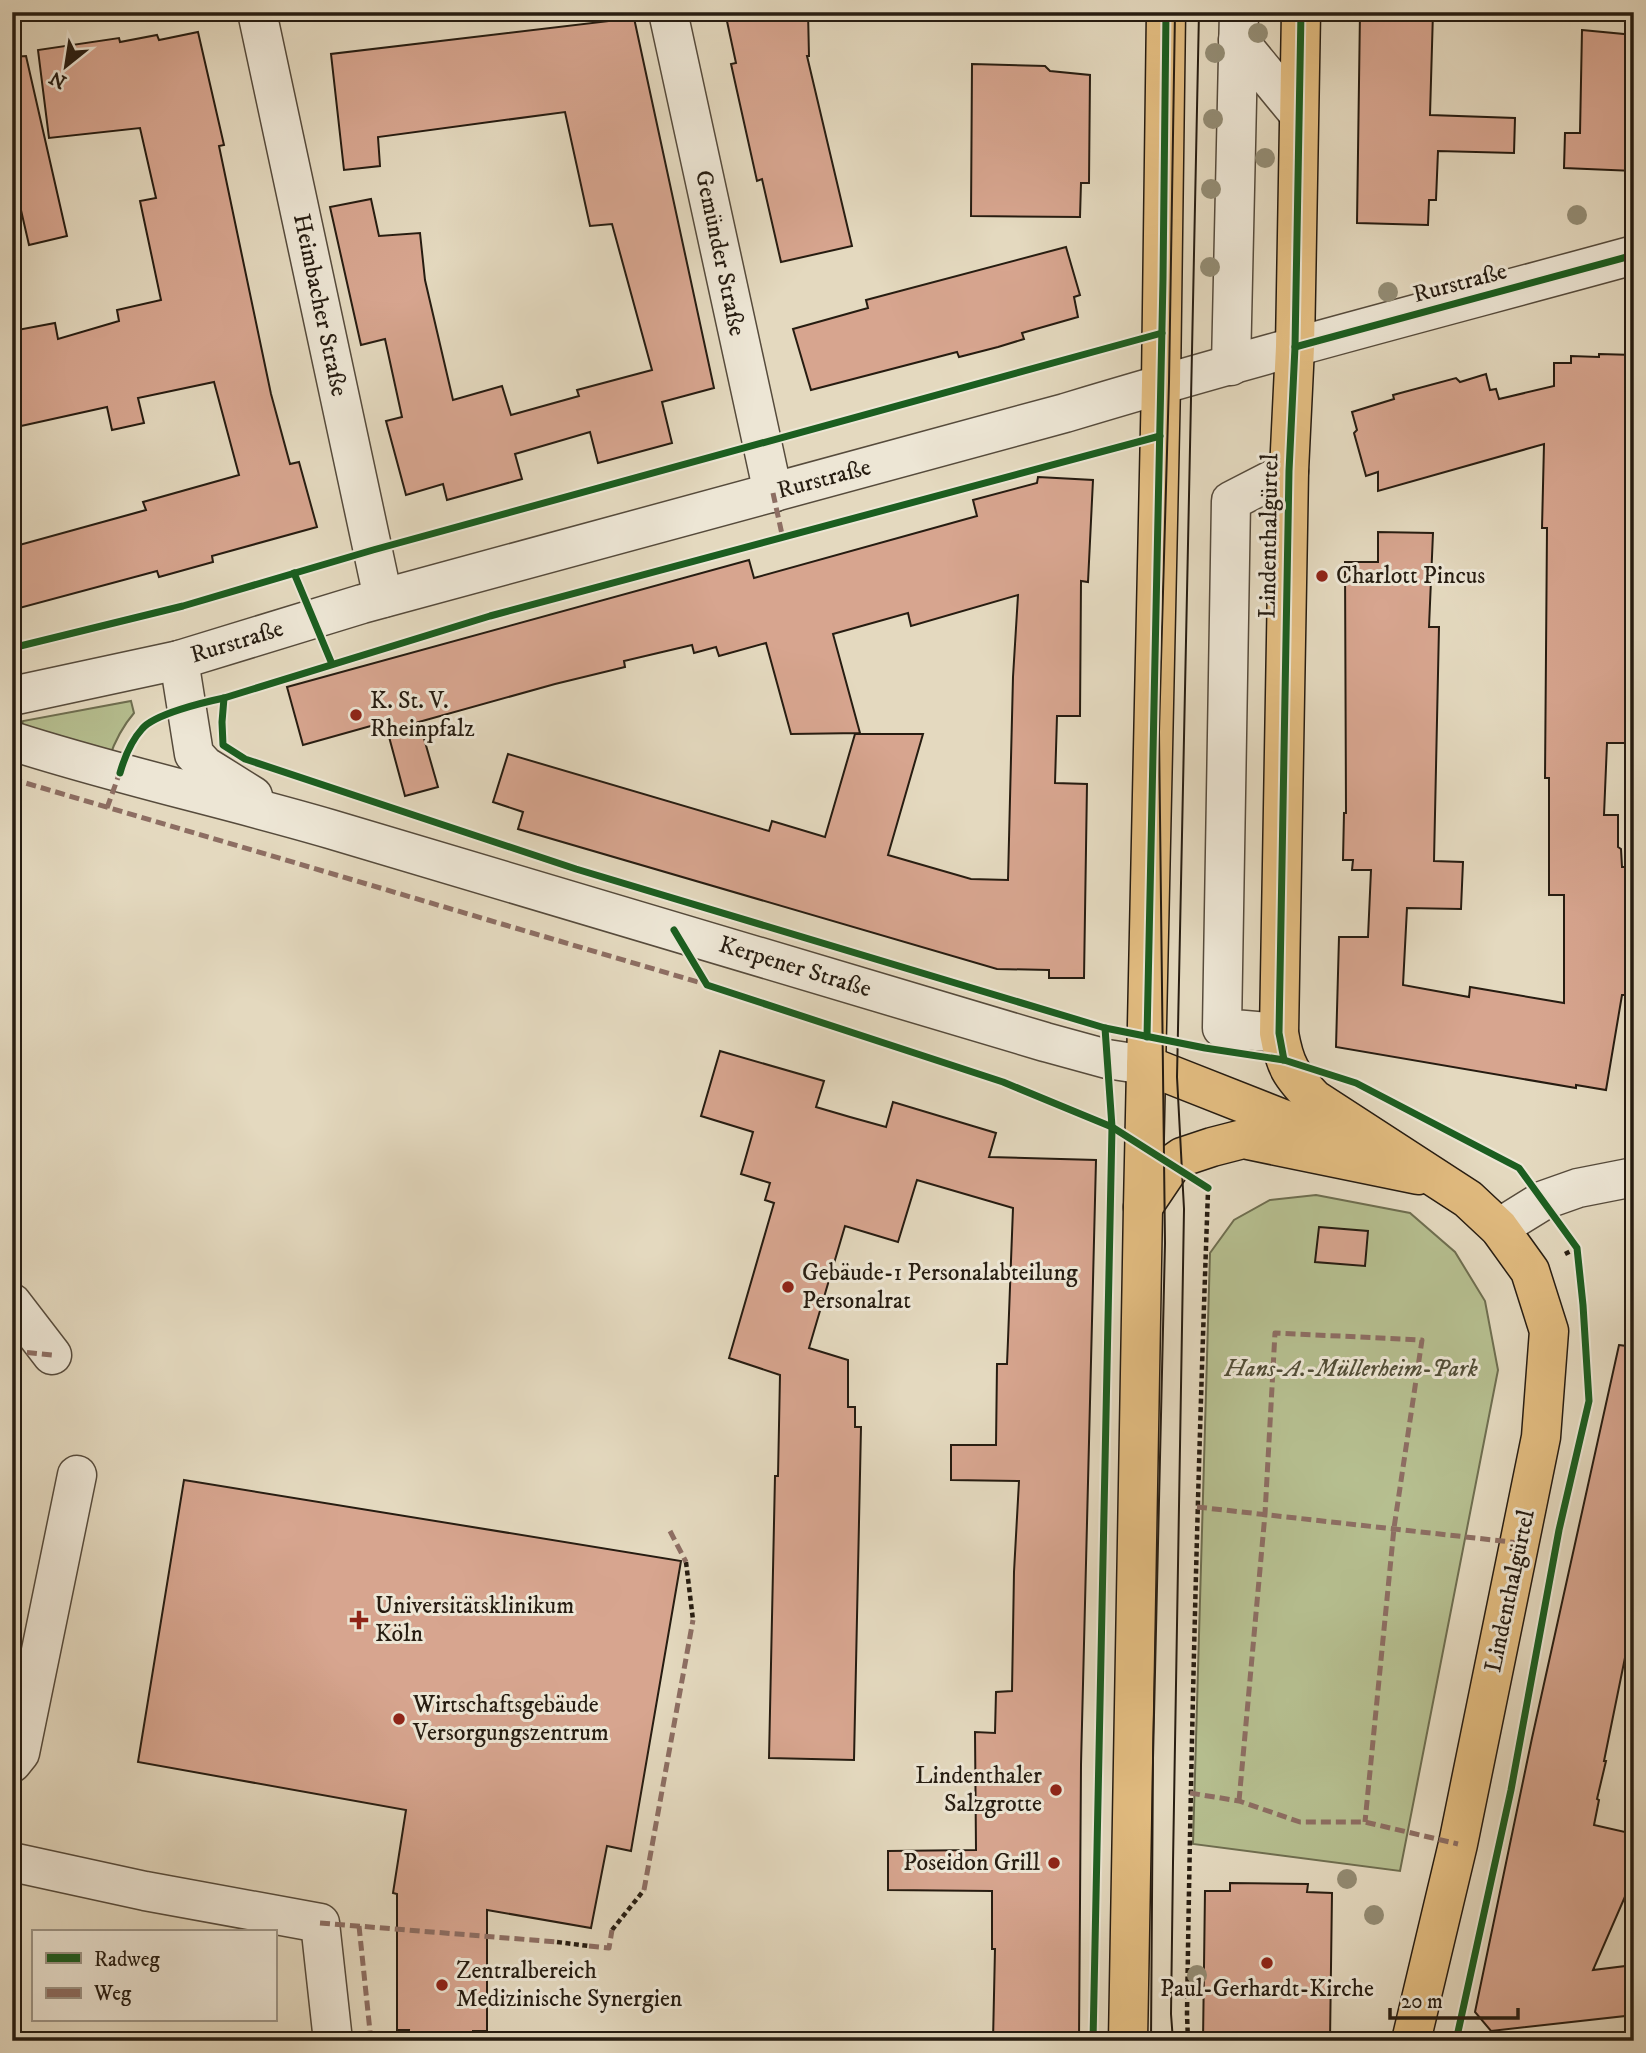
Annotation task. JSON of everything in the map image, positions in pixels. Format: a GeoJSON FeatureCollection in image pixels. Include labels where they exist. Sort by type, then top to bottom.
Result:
{"type":"FeatureCollection","features":[{"type":"Feature","properties":{"kind":"main road"},"geometry":{"type":"LineString","coordinates":[[1128,2041],[1166,12]]}},
{"type":"Feature","properties":{"kind":"main road","name":"Lindenthalgürtel"},"geometry":{"type":"LineString","coordinates":[[1301,12],[1295,347],[1289,471],[1279,1033],[1284,1060],[1293,1077],[1314,1099],[1468,1199],[1499,1228],[1530,1271],[1549,1331],[1542,1437],[1458,1844],[1411,2041]]}},
{"type":"Feature","properties":{"kind":"main road","name":"Lindenthalgürtel"},"geometry":{"type":"LineString","coordinates":[[1146,1065],[1434,1178]]}},
{"type":"Feature","properties":{"kind":"main road","name":"Lindenthalgürtel"},"geometry":{"type":"LineString","coordinates":[[1143,1207],[1172,1164],[1182,1157],[1243,1139],[1434,1178]]}},
{"type":"Feature","properties":{"kind":"street","name":"Heimbacher Straße"},"geometry":{"type":"LineString","coordinates":[[257,12],[383,598]]}},
{"type":"Feature","properties":{"kind":"street","name":"Gemünder Straße"},"geometry":{"type":"LineString","coordinates":[[668,12],[773,493]]}},
{"type":"Feature","properties":{"kind":"street"},"geometry":{"type":"LineString","coordinates":[[1238,26],[1298,113]]}},
{"type":"Feature","properties":{"kind":"street"},"geometry":{"type":"LineString","coordinates":[[1231,366],[1238,26]]}},
{"type":"Feature","properties":{"kind":"street","name":"Rurstraße"},"geometry":{"type":"LineString","coordinates":[[12,695],[179,660],[383,598],[1634,255]]}},
{"type":"Feature","properties":{"kind":"street"},"geometry":{"type":"LineString","coordinates":[[1279,1033],[1222,1028],[1230,556],[1231,501],[1289,471]]}},
{"type":"Feature","properties":{"kind":"street","name":"Kerpener Straße"},"geometry":{"type":"LineString","coordinates":[[179,660],[194,754],[205,766],[284,815]]}},
{"type":"Feature","properties":{"kind":"street","name":"Kerpener Straße"},"geometry":{"type":"LineString","coordinates":[[12,741],[100,768],[284,815],[639,918],[1045,1042],[1107,1059],[1146,1065]]}},
{"type":"Feature","properties":{"kind":"street"},"geometry":{"type":"LineString","coordinates":[[1499,1228],[1544,1200],[1578,1188],[1634,1177]]}},
{"type":"Feature","properties":{"kind":"street"},"geometry":{"type":"LineString","coordinates":[[12,1303],[52,1356]]}},
{"type":"Feature","properties":{"kind":"street"},"geometry":{"type":"LineString","coordinates":[[15,1756],[77,1475]]}},
{"type":"Feature","properties":{"kind":"street"},"geometry":{"type":"LineString","coordinates":[[12,1862],[145,1891],[320,1923],[332,2041]]}},
{"type":"Feature","properties":{"kind":"path"},"geometry":{"type":"LineString","coordinates":[[1188,2041],[1189,1848],[1197,1507],[1212,1147]]}},
{"type":"Feature","properties":{"kind":"path"},"geometry":{"type":"LineString","coordinates":[[686,1562],[693,1620]]}},
{"type":"Feature","properties":{"kind":"path"},"geometry":{"type":"LineString","coordinates":[[612,1930],[644,1890]]}},
{"type":"Feature","properties":{"kind":"path"},"geometry":{"type":"LineString","coordinates":[[557,1942],[589,1946]]}},
{"type":"Feature","properties":{"kind":"green space"},"geometry":{"type":"Polygon","coordinates":[[[131,701],[134,713],[119,734],[109,758],[20,731],[23,721],[131,701]]]}},
{"type":"Feature","properties":{"kind":"green space","name":"Hans-A.-Müllerheim-Park"},"geometry":{"type":"Polygon","coordinates":[[[1316,1195],[1410,1213],[1455,1252],[1485,1301],[1498,1370],[1400,1871],[1193,1844],[1210,1253],[1234,1220],[1270,1200],[1316,1195]]]}},
{"type":"Feature","properties":{"kind":"building"},"geometry":{"type":"Polygon","coordinates":[[[725,12],[808,12],[807,56],[852,246],[781,262],[762,179],[757,181],[731,64],[736,63],[725,12]]]}},
{"type":"Feature","properties":{"kind":"building"},"geometry":{"type":"Polygon","coordinates":[[[1360,12],[1433,12],[1430,115],[1515,118],[1514,153],[1438,151],[1436,200],[1429,200],[1428,225],[1357,223],[1360,12]]]}},
{"type":"Feature","properties":{"kind":"building"},"geometry":{"type":"Polygon","coordinates":[[[634,18],[714,388],[662,402],[672,443],[598,463],[590,432],[515,454],[522,479],[447,500],[443,484],[406,495],[386,421],[402,417],[385,339],[361,345],[330,207],[371,199],[379,236],[420,233],[425,280],[453,400],[502,386],[511,415],[579,396],[577,390],[652,370],[612,224],[590,226],[565,112],[378,137],[380,166],[344,170],[331,54],[634,18]]]}},
{"type":"Feature","properties":{"kind":"building"},"geometry":{"type":"Polygon","coordinates":[[[1582,30],[1634,35],[1634,171],[1564,168],[1565,133],[1580,133],[1582,30]]]}},
{"type":"Feature","properties":{"kind":"building"},"geometry":{"type":"Polygon","coordinates":[[[198,32],[224,145],[219,146],[271,394],[290,464],[299,462],[317,527],[212,556],[213,562],[159,577],[157,571],[12,610],[12,547],[146,510],[143,502],[239,475],[214,382],[138,398],[144,423],[112,430],[107,407],[12,428],[12,331],[55,323],[58,339],[119,321],[117,310],[161,300],[140,201],[156,198],[140,128],[49,138],[38,50],[119,38],[120,42],[157,35],[159,40],[198,32]]]}},
{"type":"Feature","properties":{"kind":"building"},"geometry":{"type":"Polygon","coordinates":[[[26,56],[67,236],[29,245],[12,171],[12,57],[26,56]]]}},
{"type":"Feature","properties":{"kind":"building"},"geometry":{"type":"Polygon","coordinates":[[[972,64],[1045,66],[1050,71],[1090,75],[1089,183],[1081,183],[1080,217],[971,216],[972,64]]]}},
{"type":"Feature","properties":{"kind":"building"},"geometry":{"type":"Polygon","coordinates":[[[1066,247],[1080,295],[1074,297],[1078,317],[1022,333],[1024,339],[998,347],[959,357],[957,352],[811,390],[793,329],[868,308],[866,300],[1066,247]]]}},
{"type":"Feature","properties":{"kind":"building"},"geometry":{"type":"Polygon","coordinates":[[[1599,354],[1634,355],[1634,487],[1629,487],[1634,553],[1634,735],[1627,736],[1627,743],[1607,743],[1604,815],[1618,815],[1618,847],[1621,849],[1622,867],[1634,867],[1634,995],[1622,995],[1606,1090],[1576,1085],[1576,1088],[1336,1047],[1339,937],[1368,937],[1371,870],[1352,870],[1353,860],[1343,860],[1346,813],[1345,562],[1378,562],[1378,532],[1433,533],[1429,627],[1439,627],[1434,861],[1463,862],[1461,909],[1407,908],[1403,985],[1469,997],[1470,987],[1564,1003],[1564,895],[1549,895],[1549,778],[1545,778],[1547,528],[1542,528],[1544,444],[1378,491],[1378,472],[1366,476],[1354,433],[1357,430],[1352,412],[1394,399],[1393,395],[1456,378],[1460,382],[1486,374],[1490,390],[1496,389],[1499,399],[1554,386],[1554,363],[1571,363],[1571,356],[1599,357],[1599,354]]]}},
{"type":"Feature","properties":{"kind":"building"},"geometry":{"type":"Polygon","coordinates":[[[1038,477],[1093,480],[1088,582],[1081,581],[1080,716],[1057,716],[1055,783],[1087,784],[1084,978],[1049,978],[1049,970],[997,969],[518,829],[523,812],[493,802],[508,754],[769,831],[772,821],[825,837],[855,734],[923,734],[888,855],[971,879],[1008,880],[1013,677],[1018,595],[911,626],[908,613],[833,634],[860,733],[791,734],[766,643],[719,656],[716,647],[694,653],[692,645],[624,661],[625,667],[408,725],[421,728],[438,787],[405,796],[385,722],[303,745],[287,687],[749,560],[754,578],[977,516],[973,500],[1037,483],[1038,477]]]}},
{"type":"Feature","properties":{"kind":"building"},"geometry":{"type":"Polygon","coordinates":[[[720,1051],[824,1081],[816,1107],[850,1117],[886,1127],[893,1102],[996,1133],[989,1157],[1096,1160],[1081,1765],[1079,2041],[993,2041],[995,1949],[992,1949],[992,1891],[888,1890],[888,1851],[976,1850],[975,1732],[995,1733],[996,1692],[1012,1691],[1019,1481],[951,1480],[951,1445],[996,1445],[997,1364],[1007,1364],[1013,1208],[917,1180],[898,1242],[845,1226],[809,1348],[848,1360],[848,1407],[855,1407],[855,1427],[861,1427],[854,1760],[769,1758],[780,1375],[729,1358],[774,1203],[765,1200],[770,1183],[741,1174],[753,1132],[701,1116],[720,1051]]]}},
{"type":"Feature","properties":{"kind":"building"},"geometry":{"type":"Polygon","coordinates":[[[1319,1227],[1368,1231],[1365,1266],[1315,1262],[1319,1227]]]}},
{"type":"Feature","properties":{"kind":"building"},"geometry":{"type":"Polygon","coordinates":[[[1619,1345],[1634,1347],[1634,1634],[1630,1633],[1594,1825],[1634,1834],[1634,1876],[1593,1970],[1634,1965],[1634,2015],[1491,2031],[1475,2012],[1532,1738],[1619,1345]]]}},
{"type":"Feature","properties":{"kind":"building","name":"Wirtschaftsgebäude Versorgungszentrum"},"geometry":{"type":"Polygon","coordinates":[[[184,1480],[681,1561],[631,1851],[607,1846],[591,1928],[487,1910],[487,2031],[473,2031],[473,2041],[408,2041],[409,2030],[397,2030],[397,1894],[393,1893],[406,1810],[138,1762],[184,1480]]]}},
{"type":"Feature","properties":{"kind":"building","name":"Paul-Gerhardt-Kirche"},"geometry":{"type":"Polygon","coordinates":[[[1230,1883],[1308,1884],[1307,1892],[1332,1893],[1330,2041],[1203,2041],[1205,1891],[1230,1891],[1230,1883]]]}},
{"type":"Feature","properties":{"kind":"tram line"},"geometry":{"type":"LineString","coordinates":[[1151,2041],[1153,1758],[1165,1243],[1159,732],[1169,382],[1175,12]]}},
{"type":"Feature","properties":{"kind":"tram line"},"geometry":{"type":"LineString","coordinates":[[1173,2041],[1171,2014],[1184,1209],[1177,1077],[1199,12]]}},
{"type":"Feature","properties":{"kind":"marked path"},"geometry":{"type":"LineString","coordinates":[[773,493],[783,539]]}},
{"type":"Feature","properties":{"kind":"marked path"},"geometry":{"type":"LineString","coordinates":[[107,808],[121,769]]}},
{"type":"Feature","properties":{"kind":"marked path"},"geometry":{"type":"LineString","coordinates":[[12,779],[708,985]]}},
{"type":"Feature","properties":{"kind":"marked path"},"geometry":{"type":"LineString","coordinates":[[1239,1801],[1265,1514],[1275,1333],[1422,1340],[1394,1528],[1365,1822]]}},
{"type":"Feature","properties":{"kind":"marked path"},"geometry":{"type":"LineString","coordinates":[[12,1351],[52,1355]]}},
{"type":"Feature","properties":{"kind":"marked path"},"geometry":{"type":"LineString","coordinates":[[1197,1507],[1520,1543]]}},
{"type":"Feature","properties":{"kind":"marked path"},"geometry":{"type":"LineString","coordinates":[[670,1531],[686,1562]]}},
{"type":"Feature","properties":{"kind":"marked path"},"geometry":{"type":"LineString","coordinates":[[644,1890],[693,1620]]}},
{"type":"Feature","properties":{"kind":"marked path"},"geometry":{"type":"LineString","coordinates":[[1190,1793],[1239,1801],[1300,1822],[1365,1822],[1458,1844]]}},
{"type":"Feature","properties":{"kind":"marked path"},"geometry":{"type":"LineString","coordinates":[[320,1923],[557,1942]]}},
{"type":"Feature","properties":{"kind":"marked path"},"geometry":{"type":"LineString","coordinates":[[359,1926],[371,2041]]}},
{"type":"Feature","properties":{"kind":"marked path"},"geometry":{"type":"LineString","coordinates":[[589,1946],[609,1948],[612,1930]]}},
{"type":"Feature","properties":{"kind":"cycle path"},"geometry":{"type":"LineString","coordinates":[[1147,1037],[1166,12]]}},
{"type":"Feature","properties":{"kind":"cycle path"},"geometry":{"type":"LineString","coordinates":[[1284,1060],[1279,1033],[1289,471],[1295,347],[1301,12]]}},
{"type":"Feature","properties":{"kind":"cycle path"},"geometry":{"type":"LineString","coordinates":[[1295,347],[1634,255]]}},
{"type":"Feature","properties":{"kind":"cycle path"},"geometry":{"type":"LineString","coordinates":[[12,648],[183,606],[373,550],[1162,333]]}},
{"type":"Feature","properties":{"kind":"cycle path"},"geometry":{"type":"LineString","coordinates":[[120,773],[129,750],[142,729],[157,718],[180,709],[224,698],[490,616],[1160,436]]}},
{"type":"Feature","properties":{"kind":"cycle path"},"geometry":{"type":"LineString","coordinates":[[294,573],[332,664]]}},
{"type":"Feature","properties":{"kind":"cycle path"},"geometry":{"type":"LineString","coordinates":[[224,698],[223,745],[245,759],[576,869],[1105,1028],[1284,1060],[1356,1083],[1519,1168],[1577,1248],[1589,1401],[1559,1530],[1511,1790],[1456,2041]]}},
{"type":"Feature","properties":{"kind":"cycle path"},"geometry":{"type":"LineString","coordinates":[[674,930],[707,985],[1003,1082],[1112,1127],[1208,1188]]}},
{"type":"Feature","properties":{"kind":"cycle path"},"geometry":{"type":"LineString","coordinates":[[1093,2041],[1112,1127],[1105,1028]]}},
{"type":"Feature","properties":{"kind":"place","name":"Charlott Pincus"},"geometry":{"type":"Point","coordinates":[1322,576]}},
{"type":"Feature","properties":{"kind":"place","name":"K. St. V. Rheinpfalz"},"geometry":{"type":"Point","coordinates":[356,715]}},
{"type":"Feature","properties":{"kind":"place","name":"Gebäude-1 Personalabteilung Personalrat"},"geometry":{"type":"Point","coordinates":[788,1287]}},
{"type":"Feature","properties":{"kind":"place","name":"Universitätsklinikum Köln"},"geometry":{"type":"Point","coordinates":[359,1620]}},
{"type":"Feature","properties":{"kind":"place","name":"Wirtschaftsgebäude Versorgungszentrum"},"geometry":{"type":"Point","coordinates":[399,1719]}},
{"type":"Feature","properties":{"kind":"place","name":"Lindenthaler Salzgrotte"},"geometry":{"type":"Point","coordinates":[1056,1790]}},
{"type":"Feature","properties":{"kind":"place","name":"Poseidon Grill"},"geometry":{"type":"Point","coordinates":[1054,1863]}},
{"type":"Feature","properties":{"kind":"place","name":"Paul-Gerhardt-Kirche"},"geometry":{"type":"Point","coordinates":[1267,1963]}},
{"type":"Feature","properties":{"kind":"place","name":"Zentralbereich Medizinische Synergien"},"geometry":{"type":"Point","coordinates":[442,1985]}}]}
